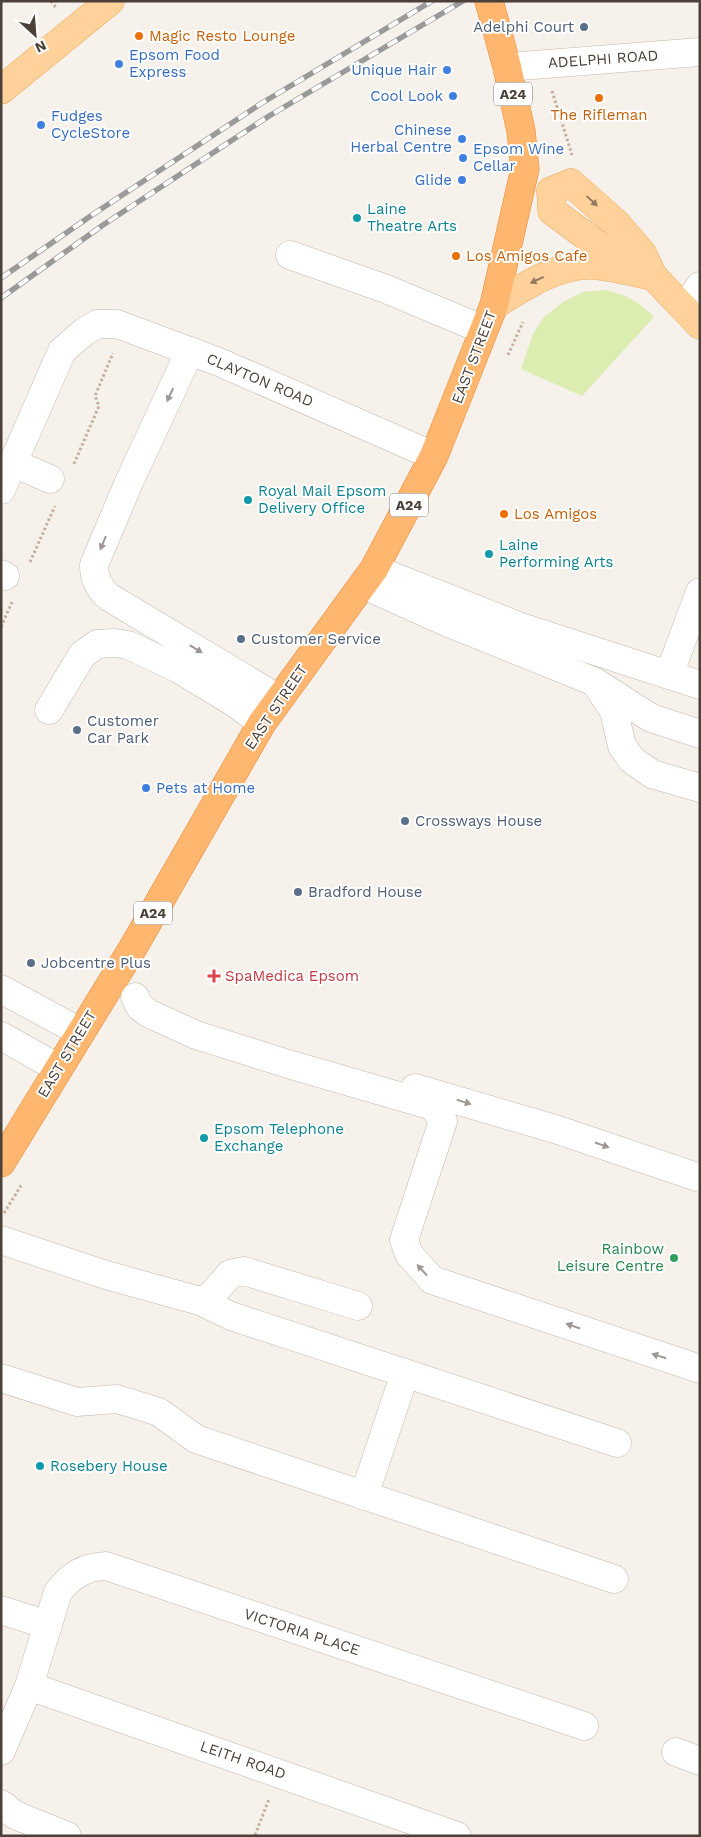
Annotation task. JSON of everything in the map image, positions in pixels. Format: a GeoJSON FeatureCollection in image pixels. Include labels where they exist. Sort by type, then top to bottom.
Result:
{"type":"FeatureCollection","features":[{"type":"Feature","properties":{"kind":"highway","name":"EAST STREET"},"geometry":{"type":"LineString","coordinates":[[1,1162],[108,985],[134,946],[262,724],[369,577],[434,456],[494,305],[525,168],[521,131],[507,67],[489,1]]}},
{"type":"Feature","properties":{"kind":"main road"},"geometry":{"type":"LineString","coordinates":[[1,90],[110,1]]}},
{"type":"Feature","properties":{"kind":"main road"},"geometry":{"type":"LineString","coordinates":[[525,168],[551,191],[571,183],[584,194],[616,223],[642,253],[652,276],[692,317]]}},
{"type":"Feature","properties":{"kind":"main road"},"geometry":{"type":"LineString","coordinates":[[494,305],[534,281],[565,268],[589,265],[652,276]]}},
{"type":"Feature","properties":{"kind":"street","name":"ADELPHI ROAD"},"geometry":{"type":"LineString","coordinates":[[507,67],[700,52]]}},
{"type":"Feature","properties":{"kind":"street"},"geometry":{"type":"LineString","coordinates":[[290,255],[386,289],[484,330]]}},
{"type":"Feature","properties":{"kind":"street"},"geometry":{"type":"LineString","coordinates":[[692,317],[700,286]]}},
{"type":"Feature","properties":{"kind":"street","name":"CLAYTON ROAD"},"geometry":{"type":"LineString","coordinates":[[13,463],[62,351],[84,332],[97,324],[117,324],[219,362],[434,456]]}},
{"type":"Feature","properties":{"kind":"street"},"geometry":{"type":"LineString","coordinates":[[190,351],[126,490],[94,565],[94,574],[102,591],[109,597],[279,699]]}},
{"type":"Feature","properties":{"kind":"street"},"geometry":{"type":"LineString","coordinates":[[1,490],[13,463],[50,479]]}},
{"type":"Feature","properties":{"kind":"street"},"geometry":{"type":"LineString","coordinates":[[369,577],[668,676],[700,684]]}},
{"type":"Feature","properties":{"kind":"street"},"geometry":{"type":"LineString","coordinates":[[369,577],[444,621],[594,682],[651,718],[700,734]]}},
{"type":"Feature","properties":{"kind":"street"},"geometry":{"type":"LineString","coordinates":[[668,676],[700,592]]}},
{"type":"Feature","properties":{"kind":"street"},"geometry":{"type":"LineString","coordinates":[[49,710],[82,655],[97,644],[115,643],[128,645],[179,669],[235,703],[262,724]]}},
{"type":"Feature","properties":{"kind":"street"},"geometry":{"type":"LineString","coordinates":[[594,682],[614,711],[622,746],[632,760],[652,774],[700,788]]}},
{"type":"Feature","properties":{"kind":"street"},"geometry":{"type":"LineString","coordinates":[[108,985],[135,997],[148,1000],[201,1025],[556,1129],[700,1178]]}},
{"type":"Feature","properties":{"kind":"street"},"geometry":{"type":"LineString","coordinates":[[1,988],[80,1032]]}},
{"type":"Feature","properties":{"kind":"street"},"geometry":{"type":"LineString","coordinates":[[135,997],[140,1007],[150,1014],[196,1035],[433,1106],[443,1121],[404,1240],[409,1254],[432,1280],[700,1369]]}},
{"type":"Feature","properties":{"kind":"street"},"geometry":{"type":"LineString","coordinates":[[1,1036],[58,1068]]}},
{"type":"Feature","properties":{"kind":"street"},"geometry":{"type":"LineString","coordinates":[[1,1240],[106,1275],[198,1300],[231,1316],[617,1443]]}},
{"type":"Feature","properties":{"kind":"street"},"geometry":{"type":"LineString","coordinates":[[198,1300],[211,1296],[230,1274],[244,1271],[358,1306]]}},
{"type":"Feature","properties":{"kind":"street"},"geometry":{"type":"LineString","coordinates":[[364,1496],[406,1373]]}},
{"type":"Feature","properties":{"kind":"street"},"geometry":{"type":"LineString","coordinates":[[1,1378],[77,1402],[117,1399],[159,1412],[196,1439],[614,1580]]}},
{"type":"Feature","properties":{"kind":"street","name":"VICTORIA PLACE"},"geometry":{"type":"LineString","coordinates":[[1,1751],[29,1686],[58,1592],[68,1580],[81,1572],[106,1566],[584,1726]]}},
{"type":"Feature","properties":{"kind":"street"},"geometry":{"type":"LineString","coordinates":[[1,1610],[48,1625]]}},
{"type":"Feature","properties":{"kind":"street","name":"LEITH ROAD"},"geometry":{"type":"LineString","coordinates":[[29,1686],[457,1836]]}},
{"type":"Feature","properties":{"kind":"street"},"geometry":{"type":"LineString","coordinates":[[1,1804],[40,1831],[67,1836]]}},
{"type":"Feature","properties":{"kind":"path"},"geometry":{"type":"LineString","coordinates":[[552,90],[572,156],[577,162]]}},
{"type":"Feature","properties":{"kind":"path"},"geometry":{"type":"LineString","coordinates":[[255,1835],[278,1772]]}},
{"type":"Feature","properties":{"kind":"green space"},"geometry":{"type":"Polygon","coordinates":[[[605,290],[632,299],[654,317],[582,396],[521,369],[533,334],[544,317],[563,302],[583,292],[605,290]]]}},
{"type":"Feature","properties":{"kind":"railway"},"geometry":{"type":"LineString","coordinates":[[1,278],[95,213],[262,103],[432,1]]}},
{"type":"Feature","properties":{"kind":"railway"},"geometry":{"type":"LineString","coordinates":[[1,298],[103,225],[269,116],[463,1]]}},
{"type":"Feature","properties":{"kind":"place","name":"Adelphi Court"},"geometry":{"type":"Point","coordinates":[584,27]}},
{"type":"Feature","properties":{"kind":"place","name":"Magic Resto Lounge"},"geometry":{"type":"Point","coordinates":[139,36]}},
{"type":"Feature","properties":{"kind":"place","name":"Epsom Food Express"},"geometry":{"type":"Point","coordinates":[119,64]}},
{"type":"Feature","properties":{"kind":"place","name":"Unique Hair"},"geometry":{"type":"Point","coordinates":[447,70]}},
{"type":"Feature","properties":{"kind":"place","name":"Cool Look"},"geometry":{"type":"Point","coordinates":[453,96]}},
{"type":"Feature","properties":{"kind":"place","name":"The Rifleman"},"geometry":{"type":"Point","coordinates":[599,98]}},
{"type":"Feature","properties":{"kind":"place","name":"Fudges CycleStore"},"geometry":{"type":"Point","coordinates":[41,125]}},
{"type":"Feature","properties":{"kind":"place","name":"Chinese Herbal Centre"},"geometry":{"type":"Point","coordinates":[462,139]}},
{"type":"Feature","properties":{"kind":"place","name":"Epsom Wine Cellar"},"geometry":{"type":"Point","coordinates":[463,158]}},
{"type":"Feature","properties":{"kind":"place","name":"Glide"},"geometry":{"type":"Point","coordinates":[462,180]}},
{"type":"Feature","properties":{"kind":"place","name":"Laine Theatre Arts"},"geometry":{"type":"Point","coordinates":[357,218]}},
{"type":"Feature","properties":{"kind":"place","name":"Los Amigos Cafe"},"geometry":{"type":"Point","coordinates":[456,256]}},
{"type":"Feature","properties":{"kind":"place","name":"Royal Mail Epsom Delivery Office"},"geometry":{"type":"Point","coordinates":[248,500]}},
{"type":"Feature","properties":{"kind":"place","name":"Los Amigos"},"geometry":{"type":"Point","coordinates":[504,514]}},
{"type":"Feature","properties":{"kind":"place","name":"Laine Performing Arts"},"geometry":{"type":"Point","coordinates":[489,554]}},
{"type":"Feature","properties":{"kind":"place","name":"Customer Service"},"geometry":{"type":"Point","coordinates":[241,639]}},
{"type":"Feature","properties":{"kind":"place","name":"Customer Car Park"},"geometry":{"type":"Point","coordinates":[77,730]}},
{"type":"Feature","properties":{"kind":"place","name":"Pets at Home"},"geometry":{"type":"Point","coordinates":[146,788]}},
{"type":"Feature","properties":{"kind":"place","name":"Crossways House"},"geometry":{"type":"Point","coordinates":[405,821]}},
{"type":"Feature","properties":{"kind":"place","name":"Bradford House"},"geometry":{"type":"Point","coordinates":[298,892]}},
{"type":"Feature","properties":{"kind":"place","name":"Jobcentre Plus"},"geometry":{"type":"Point","coordinates":[31,963]}},
{"type":"Feature","properties":{"kind":"place","name":"SpaMedica Epsom"},"geometry":{"type":"Point","coordinates":[214,976]}},
{"type":"Feature","properties":{"kind":"place","name":"Epsom Telephone Exchange"},"geometry":{"type":"Point","coordinates":[204,1138]}},
{"type":"Feature","properties":{"kind":"place","name":"Rainbow Leisure Centre"},"geometry":{"type":"Point","coordinates":[674,1258]}},
{"type":"Feature","properties":{"kind":"place","name":"Rosebery House"},"geometry":{"type":"Point","coordinates":[40,1466]}}]}
